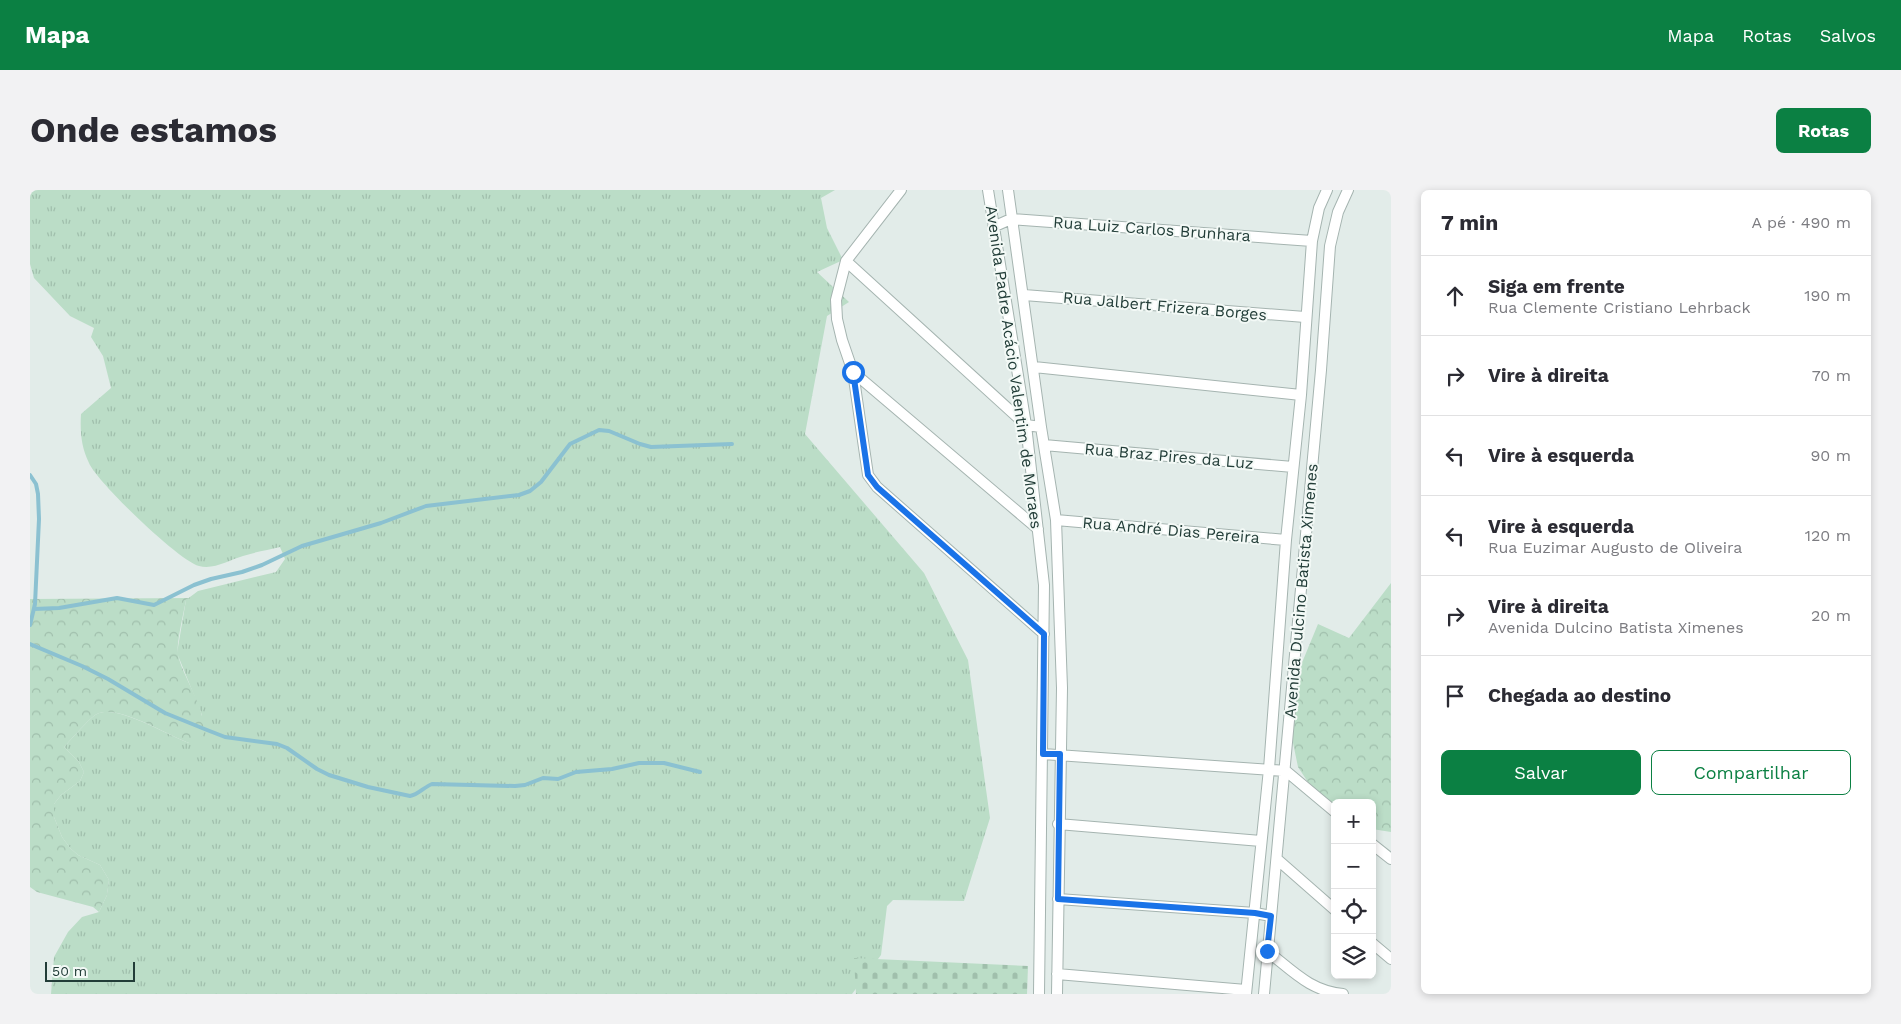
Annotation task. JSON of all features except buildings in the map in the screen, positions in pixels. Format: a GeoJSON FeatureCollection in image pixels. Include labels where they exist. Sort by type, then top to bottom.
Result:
{"type":"FeatureCollection","features":[{"type":"Feature","properties":{"kind":"street"},"geometry":{"type":"LineString","coordinates":[[901,190],[846,261],[836,300],[837,319],[853,372],[868,475],[877,487],[1044,634]]}},
{"type":"Feature","properties":{"kind":"street","name":"Avenida Padre Acácio Valentim de Moraes"},"geometry":{"type":"LineString","coordinates":[[988,190],[1026,425],[1044,585],[1039,994]]}},
{"type":"Feature","properties":{"kind":"street","name":"Avenida Padre Acácio Valentim de Moraes"},"geometry":{"type":"LineString","coordinates":[[1008,190],[1056,520],[1062,663],[1058,824],[1057,994]]}},
{"type":"Feature","properties":{"kind":"street","name":"Avenida Dulcino Batista Ximenes"},"geometry":{"type":"LineString","coordinates":[[1246,992],[1269,769],[1286,540],[1301,395],[1305,317],[1312,241],[1320,208],[1327,190]]}},
{"type":"Feature","properties":{"kind":"street","name":"Avenida Dulcino Batista Ximenes"},"geometry":{"type":"LineString","coordinates":[[1264,994],[1286,771],[1330,246],[1338,212],[1348,190]]}},
{"type":"Feature","properties":{"kind":"street","name":"Rua Luiz Carlos Brunhara"},"geometry":{"type":"LineString","coordinates":[[993,227],[1011,219],[1312,241]]}},
{"type":"Feature","properties":{"kind":"street"},"geometry":{"type":"LineString","coordinates":[[846,261],[1026,425],[1041,427]]}},
{"type":"Feature","properties":{"kind":"street","name":"Rua Jalbert Frizera Borges"},"geometry":{"type":"LineString","coordinates":[[1024,294],[1305,317]]}},
{"type":"Feature","properties":{"kind":"street"},"geometry":{"type":"LineString","coordinates":[[1034,367],[1301,395]]}},
{"type":"Feature","properties":{"kind":"street"},"geometry":{"type":"LineString","coordinates":[[853,372],[1038,529]]}},
{"type":"Feature","properties":{"kind":"street","name":"Rua Braz Pires da Luz"},"geometry":{"type":"LineString","coordinates":[[1044,445],[1293,467]]}},
{"type":"Feature","properties":{"kind":"street","name":"Rua André Dias Pereira"},"geometry":{"type":"LineString","coordinates":[[1056,520],[1286,540]]}},
{"type":"Feature","properties":{"kind":"street"},"geometry":{"type":"LineString","coordinates":[[1044,585],[1059,586]]}},
{"type":"Feature","properties":{"kind":"street"},"geometry":{"type":"LineString","coordinates":[[1043,754],[1286,771],[1331,809]]}},
{"type":"Feature","properties":{"kind":"street"},"geometry":{"type":"LineString","coordinates":[[1058,824],[1261,841]]}},
{"type":"Feature","properties":{"kind":"street"},"geometry":{"type":"LineString","coordinates":[[1376,847],[1391,859]]}},
{"type":"Feature","properties":{"kind":"street"},"geometry":{"type":"LineString","coordinates":[[1278,860],[1331,906]]}},
{"type":"Feature","properties":{"kind":"street"},"geometry":{"type":"LineString","coordinates":[[1058,899],[1255,913],[1271,916]]}},
{"type":"Feature","properties":{"kind":"street"},"geometry":{"type":"LineString","coordinates":[[1376,946],[1391,959]]}},
{"type":"Feature","properties":{"kind":"street"},"geometry":{"type":"LineString","coordinates":[[1267,951],[1308,984],[1331,993],[1343,994]]}},
{"type":"Feature","properties":{"kind":"street"},"geometry":{"type":"LineString","coordinates":[[1057,974],[1246,992]]}},
{"type":"Feature","properties":{"kind":"green space"},"geometry":{"type":"Polygon","coordinates":[[[30,190],[835,190],[821,198],[827,228],[843,260],[817,272],[849,302],[827,316],[805,434],[924,573],[968,660],[990,818],[964,901],[893,900],[887,906],[881,955],[852,994],[51,994],[54,957],[68,932],[82,917],[99,912],[107,895],[109,880],[100,865],[78,855],[70,848],[62,837],[54,817],[54,804],[61,795],[80,781],[84,772],[79,762],[64,747],[94,716],[106,712],[130,717],[189,743],[202,715],[177,653],[186,600],[198,591],[276,572],[285,559],[280,547],[216,566],[199,566],[174,550],[140,520],[95,473],[86,457],[83,445],[81,414],[111,388],[103,356],[91,337],[94,328],[70,316],[34,278],[30,264],[30,190]]]}},
{"type":"Feature","properties":{"kind":"green space"},"geometry":{"type":"Polygon","coordinates":[[[1391,583],[1391,832],[1376,830],[1376,799],[1331,799],[1331,809],[1321,802],[1298,767],[1291,733],[1299,670],[1318,624],[1349,638],[1391,583]]]}},
{"type":"Feature","properties":{"kind":"green space"},"geometry":{"type":"Polygon","coordinates":[[[189,598],[186,600],[179,636],[178,654],[196,698],[203,722],[203,732],[199,742],[189,743],[118,713],[106,712],[97,714],[90,719],[64,747],[79,762],[84,772],[80,781],[61,795],[54,804],[54,817],[62,837],[70,848],[78,855],[100,865],[109,880],[107,895],[99,912],[93,907],[37,892],[30,887],[30,599],[189,598]]]}},
{"type":"Feature","properties":{"kind":"green space"},"geometry":{"type":"Polygon","coordinates":[[[854,958],[1028,966],[1027,994],[856,994],[854,958]]]}},
{"type":"Feature","properties":{"kind":"waterway"},"geometry":{"type":"LineString","coordinates":[[34,609],[59,608],[117,598],[154,605],[194,585],[242,572],[262,565],[302,546],[381,523],[426,506],[519,495],[530,491],[541,482],[570,444],[599,430],[609,431],[651,447],[732,444]]}},
{"type":"Feature","properties":{"kind":"waterway"},"geometry":{"type":"LineString","coordinates":[[30,475],[36,484],[39,519],[35,604],[30,625]]}},
{"type":"Feature","properties":{"kind":"waterway"},"geometry":{"type":"LineString","coordinates":[[30,644],[108,679],[165,713],[207,730],[225,737],[277,744],[287,748],[329,775],[368,787],[410,796],[432,784],[525,785],[543,778],[558,779],[576,772],[612,769],[639,763],[664,763],[700,772]]}},
{"type":"Feature","properties":{"kind":"route"},"geometry":{"type":"LineString","coordinates":[[853,372],[868,475],[877,487],[1044,634],[1043,754],[1060,754],[1058,899],[1255,913],[1271,916],[1267,951]]}}]}
